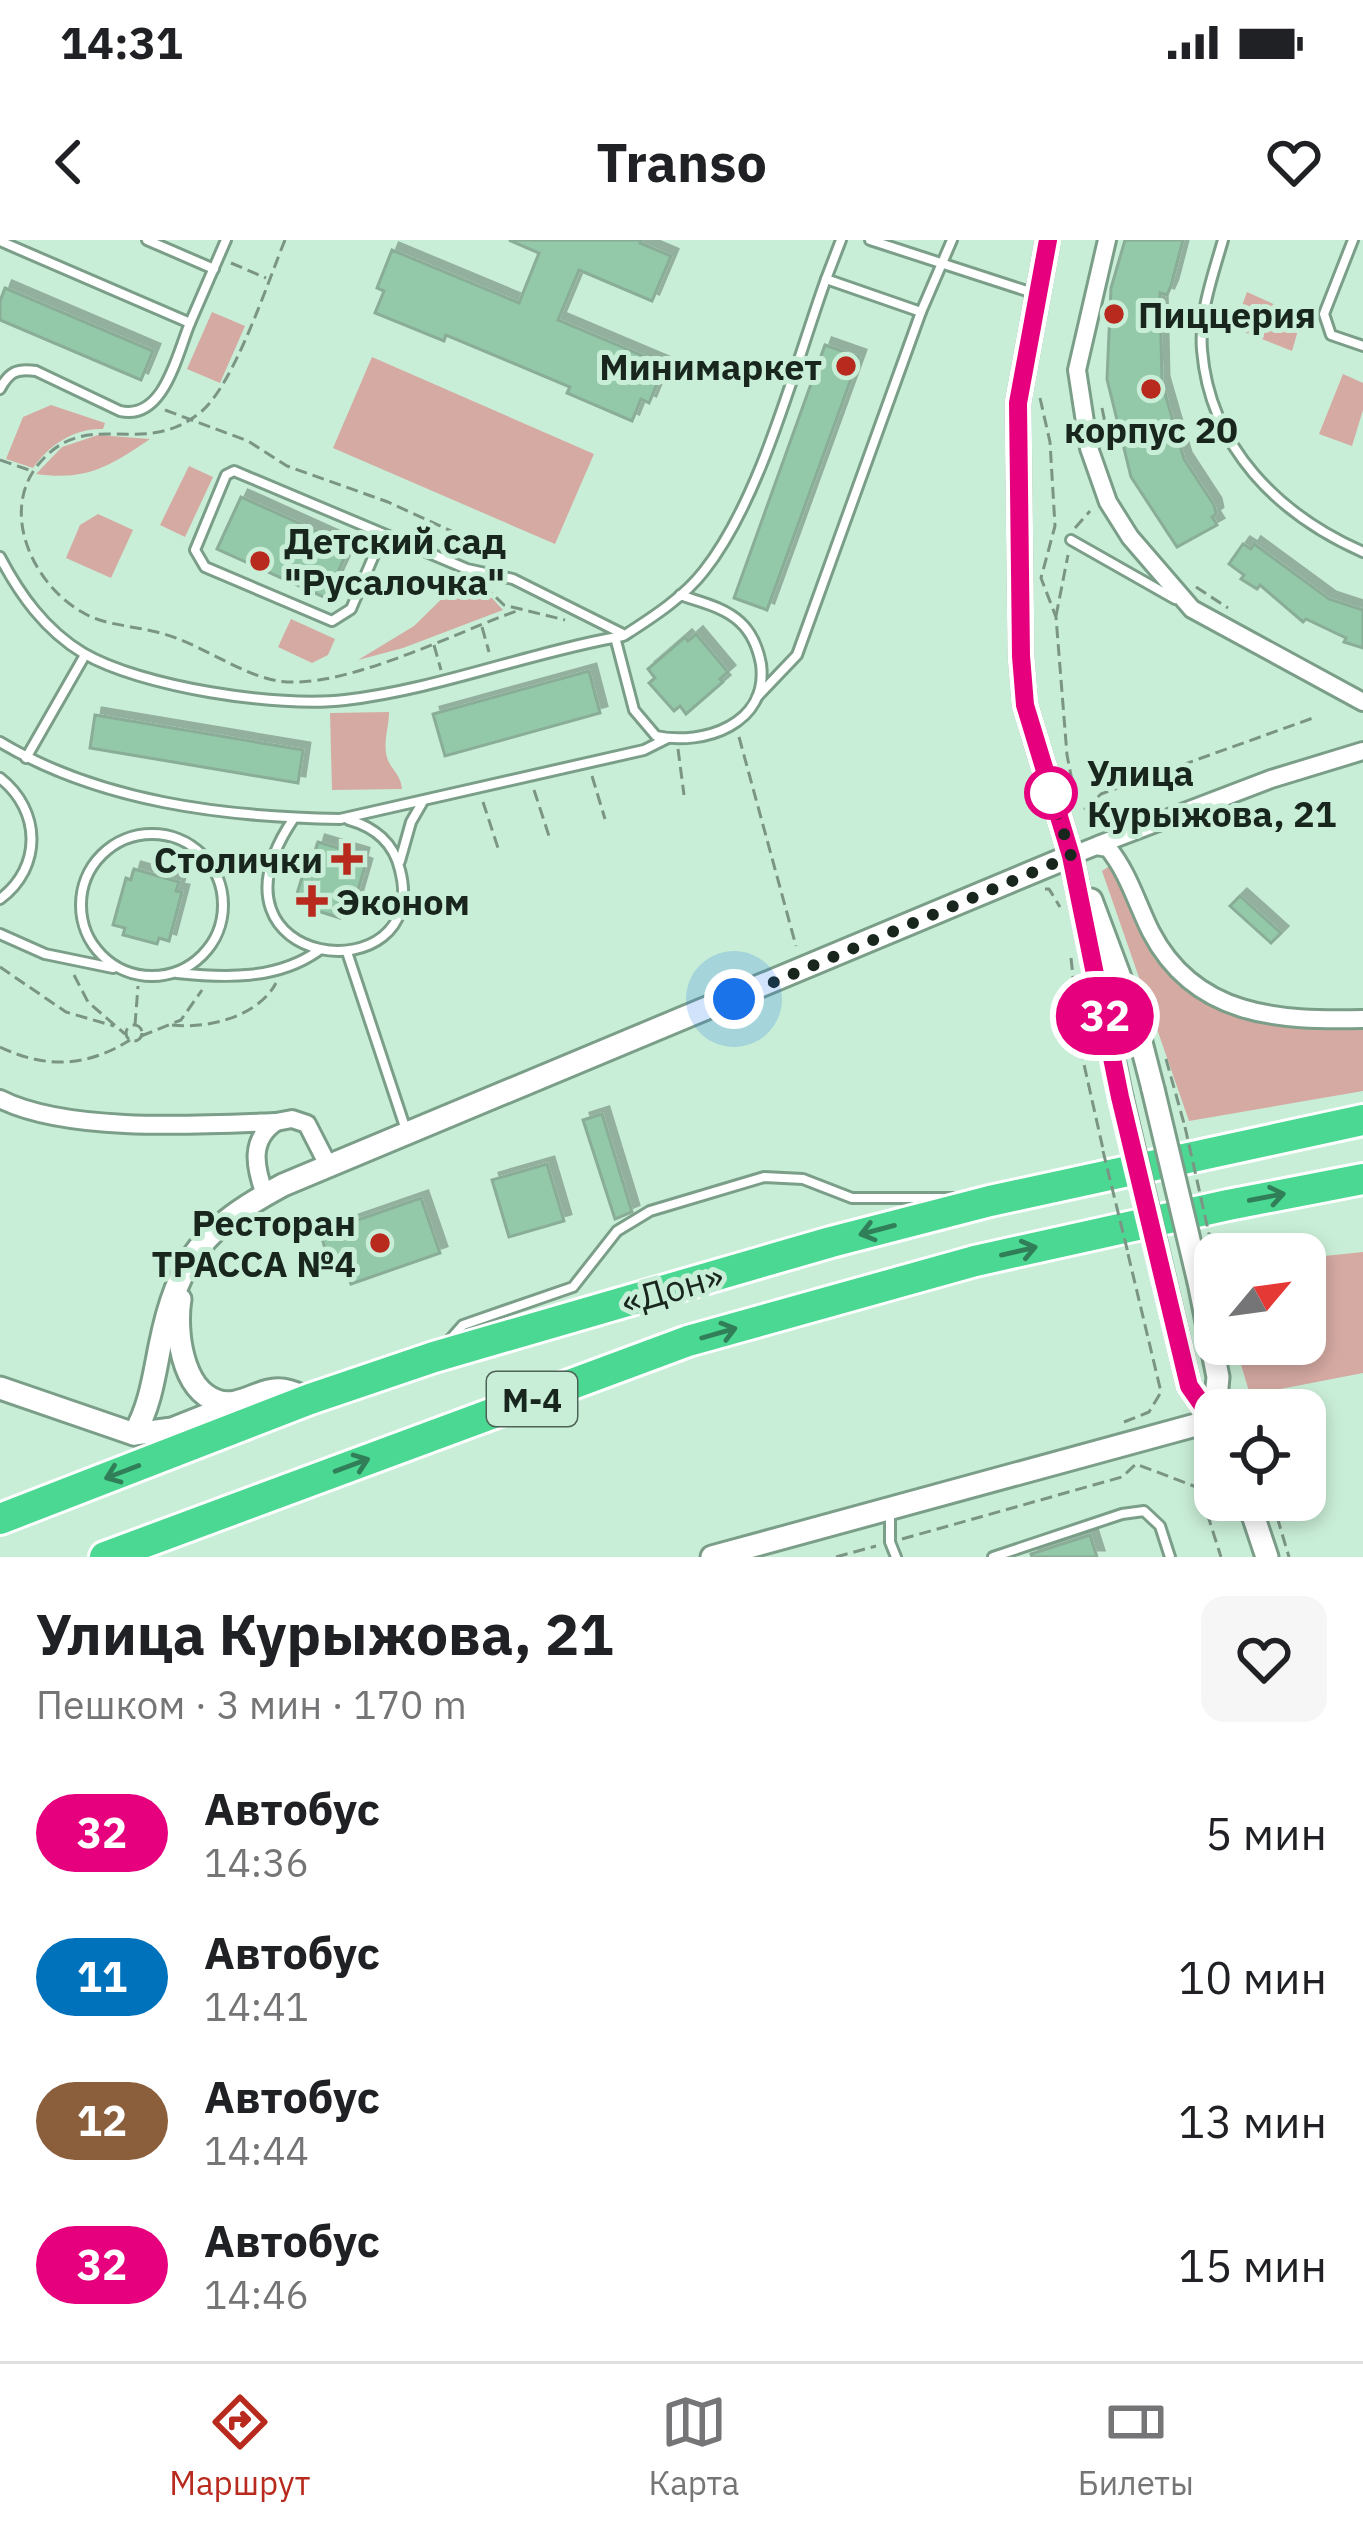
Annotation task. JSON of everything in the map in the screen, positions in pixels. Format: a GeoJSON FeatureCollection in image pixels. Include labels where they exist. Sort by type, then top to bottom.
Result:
{"type":"FeatureCollection","features":[{"type":"Feature","properties":{"kind":"highway","name":"«Дон»"},"geometry":{"type":"LineString","coordinates":[[0,1519],[310,1399],[434,1357],[990,1201],[1363,1120]]}},
{"type":"Feature","properties":{"kind":"highway","name":"«Дон»"},"geometry":{"type":"LineString","coordinates":[[105,1557],[688,1341],[975,1261],[1363,1179]]}},
{"type":"Feature","properties":{"kind":"street"},"geometry":{"type":"LineString","coordinates":[[1048,240],[1018,403],[1025,705],[1071,856],[1134,1015],[1199,1282],[1217,1389]]}},
{"type":"Feature","properties":{"kind":"street"},"geometry":{"type":"LineString","coordinates":[[1106,240],[1077,370],[1089,448],[1108,502],[1130,537],[1192,609],[1363,702]]}},
{"type":"Feature","properties":{"kind":"street"},"geometry":{"type":"LineString","coordinates":[[134,1434],[148,1404],[168,1306],[184,1268],[220,1222],[265,1195],[1071,856],[1271,778],[1363,751]]}},
{"type":"Feature","properties":{"kind":"street"},"geometry":{"type":"LineString","coordinates":[[1096,846],[1108,848],[1118,860],[1154,937],[1205,993],[1230,1006],[1296,1021],[1363,1018]]}},
{"type":"Feature","properties":{"kind":"street"},"geometry":{"type":"LineString","coordinates":[[1071,856],[1120,1097],[1194,1393]]}},
{"type":"Feature","properties":{"kind":"street"},"geometry":{"type":"LineString","coordinates":[[0,1100],[49,1118],[210,1125],[292,1119],[307,1124],[329,1167]]}},
{"type":"Feature","properties":{"kind":"street"},"geometry":{"type":"LineString","coordinates":[[256,1160],[262,1131],[276,1122]]}},
{"type":"Feature","properties":{"kind":"street"},"geometry":{"type":"LineString","coordinates":[[210,1125],[236,1136],[256,1160],[265,1195]]}},
{"type":"Feature","properties":{"kind":"street"},"geometry":{"type":"LineString","coordinates":[[184,1268],[178,1310],[188,1369],[216,1401],[240,1402]]}},
{"type":"Feature","properties":{"kind":"street"},"geometry":{"type":"LineString","coordinates":[[0,1388],[134,1434],[172,1429],[279,1389],[310,1399]]}},
{"type":"Feature","properties":{"kind":"street"},"geometry":{"type":"LineString","coordinates":[[712,1557],[1194,1427]]}},
{"type":"Feature","properties":{"kind":"street"},"geometry":{"type":"LineString","coordinates":[[144,1557],[242,1506]]}},
{"type":"Feature","properties":{"kind":"street"},"geometry":{"type":"LineString","coordinates":[[1255,1521],[1267,1557]]}},
{"type":"Feature","properties":{"kind":"lane"},"geometry":{"type":"LineString","coordinates":[[147,240],[214,269]]}},
{"type":"Feature","properties":{"kind":"lane"},"geometry":{"type":"LineString","coordinates":[[0,389],[12,371],[22,369],[120,411],[134,414],[152,405],[226,240]]}},
{"type":"Feature","properties":{"kind":"lane"},"geometry":{"type":"LineString","coordinates":[[0,556],[19,592],[85,654],[183,686],[299,702],[344,700],[620,636],[702,574],[746,502],[841,240]]}},
{"type":"Feature","properties":{"kind":"lane"},"geometry":{"type":"LineString","coordinates":[[870,240],[1037,295]]}},
{"type":"Feature","properties":{"kind":"lane"},"geometry":{"type":"LineString","coordinates":[[0,742],[70,778],[122,794],[294,818],[340,819],[644,750],[673,739],[708,736],[736,723],[797,655],[952,240]]}},
{"type":"Feature","properties":{"kind":"lane"},"geometry":{"type":"LineString","coordinates":[[1223,240],[1205,302],[1202,350],[1214,404],[1243,461],[1278,503],[1321,533],[1363,552]]}},
{"type":"Feature","properties":{"kind":"lane"},"geometry":{"type":"LineString","coordinates":[[1353,240],[1324,314],[1331,335],[1363,346]]}},
{"type":"Feature","properties":{"kind":"lane"},"geometry":{"type":"LineString","coordinates":[[0,241],[190,323]]}},
{"type":"Feature","properties":{"kind":"lane"},"geometry":{"type":"LineString","coordinates":[[826,279],[922,312]]}},
{"type":"Feature","properties":{"kind":"lane"},"geometry":{"type":"LineString","coordinates":[[383,534],[351,609],[332,621],[205,567],[195,550],[231,471],[383,534],[466,569],[513,579],[620,636]]}},
{"type":"Feature","properties":{"kind":"lane"},"geometry":{"type":"LineString","coordinates":[[1071,539],[1192,609]]}},
{"type":"Feature","properties":{"kind":"lane"},"geometry":{"type":"LineString","coordinates":[[680,595],[730,614],[746,629],[760,661],[757,697]]}},
{"type":"Feature","properties":{"kind":"lane"},"geometry":{"type":"LineString","coordinates":[[620,636],[634,710],[646,728],[673,739]]}},
{"type":"Feature","properties":{"kind":"lane"},"geometry":{"type":"LineString","coordinates":[[26,758],[85,654]]}},
{"type":"Feature","properties":{"kind":"lane"},"geometry":{"type":"LineString","coordinates":[[0,778],[23,802],[32,843],[25,871],[0,899]]}},
{"type":"Feature","properties":{"kind":"lane"},"geometry":{"type":"LineString","coordinates":[[294,818],[270,868],[269,895],[285,930],[318,951],[347,952],[380,937],[396,916],[402,890],[399,864],[423,801]]}},
{"type":"Feature","properties":{"kind":"lane"},"geometry":{"type":"LineString","coordinates":[[340,819],[376,832],[399,864]]}},
{"type":"Feature","properties":{"kind":"lane"},"geometry":{"type":"LineString","coordinates":[[121,969],[91,941],[82,914],[83,887],[105,851],[129,838],[157,834],[196,848],[214,869],[223,896],[217,937],[200,958],[176,973]]}},
{"type":"Feature","properties":{"kind":"lane"},"geometry":{"type":"LineString","coordinates":[[0,934],[45,954],[148,976],[215,977],[277,970],[318,951]]}},
{"type":"Feature","properties":{"kind":"lane"},"geometry":{"type":"LineString","coordinates":[[347,952],[407,1134]]}},
{"type":"Feature","properties":{"kind":"lane"},"geometry":{"type":"LineString","coordinates":[[434,1357],[463,1325],[572,1288],[616,1231],[650,1211],[764,1177],[803,1179],[852,1198],[990,1201]]}},
{"type":"Feature","properties":{"kind":"lane"},"geometry":{"type":"LineString","coordinates":[[890,1510],[890,1542],[896,1557]]}},
{"type":"Feature","properties":{"kind":"lane"},"geometry":{"type":"LineString","coordinates":[[993,1557],[1144,1511],[1160,1526],[1170,1557]]}},
{"type":"Feature","properties":{"kind":"path"},"geometry":{"type":"LineString","coordinates":[[219,257],[268,279]]}},
{"type":"Feature","properties":{"kind":"path"},"geometry":{"type":"LineString","coordinates":[[1042,384],[1039,404],[1050,442],[1054,526],[1041,578],[1056,617]]}},
{"type":"Feature","properties":{"kind":"path"},"geometry":{"type":"LineString","coordinates":[[1101,402],[1115,472]]}},
{"type":"Feature","properties":{"kind":"path"},"geometry":{"type":"LineString","coordinates":[[152,405],[248,440],[287,466],[388,502],[472,541],[479,553],[475,569],[492,597],[504,605],[569,621]]}},
{"type":"Feature","properties":{"kind":"path"},"geometry":{"type":"LineString","coordinates":[[0,460],[33,471]]}},
{"type":"Feature","properties":{"kind":"path"},"geometry":{"type":"LineString","coordinates":[[1067,754],[1056,617],[1071,539],[1090,512]]}},
{"type":"Feature","properties":{"kind":"path"},"geometry":{"type":"LineString","coordinates":[[1196,587],[1233,610]]}},
{"type":"Feature","properties":{"kind":"path"},"geometry":{"type":"LineString","coordinates":[[481,623],[492,666]]}},
{"type":"Feature","properties":{"kind":"path"},"geometry":{"type":"LineString","coordinates":[[433,642],[443,678]]}},
{"type":"Feature","properties":{"kind":"path"},"geometry":{"type":"LineString","coordinates":[[1096,846],[1085,809],[1101,794],[1313,718]]}},
{"type":"Feature","properties":{"kind":"path"},"geometry":{"type":"LineString","coordinates":[[736,723],[796,946]]}},
{"type":"Feature","properties":{"kind":"path"},"geometry":{"type":"LineString","coordinates":[[673,739],[684,795]]}},
{"type":"Feature","properties":{"kind":"path"},"geometry":{"type":"LineString","coordinates":[[587,763],[605,819]]}},
{"type":"Feature","properties":{"kind":"path"},"geometry":{"type":"LineString","coordinates":[[530,776],[549,836]]}},
{"type":"Feature","properties":{"kind":"path"},"geometry":{"type":"LineString","coordinates":[[740,778],[750,776]]}},
{"type":"Feature","properties":{"kind":"path"},"geometry":{"type":"LineString","coordinates":[[479,788],[499,851]]}},
{"type":"Feature","properties":{"kind":"path"},"geometry":{"type":"LineString","coordinates":[[744,794],[754,791]]}},
{"type":"Feature","properties":{"kind":"path"},"geometry":{"type":"LineString","coordinates":[[1037,891],[1049,889],[1059,901],[1064,923]]}},
{"type":"Feature","properties":{"kind":"path"},"geometry":{"type":"LineString","coordinates":[[1069,946],[1089,1090],[1161,1392],[1148,1412],[1124,1422]]}},
{"type":"Feature","properties":{"kind":"path"},"geometry":{"type":"LineString","coordinates":[[0,967],[66,1012],[114,1026]]}},
{"type":"Feature","properties":{"kind":"path"},"geometry":{"type":"LineString","coordinates":[[74,974],[88,1002],[130,1040]]}},
{"type":"Feature","properties":{"kind":"path"},"geometry":{"type":"LineString","coordinates":[[0,1047],[28,1059],[76,1063],[172,1025],[225,1021],[264,999],[276,982]]}},
{"type":"Feature","properties":{"kind":"path"},"geometry":{"type":"LineString","coordinates":[[135,1024],[138,986]]}},
{"type":"Feature","properties":{"kind":"path"},"geometry":{"type":"LineString","coordinates":[[172,1025],[192,1009],[202,988]]}},
{"type":"Feature","properties":{"kind":"path"},"geometry":{"type":"LineString","coordinates":[[125,1034],[135,1024]]}},
{"type":"Feature","properties":{"kind":"path"},"geometry":{"type":"LineString","coordinates":[[135,1024],[142,1036]]}},
{"type":"Feature","properties":{"kind":"path"},"geometry":{"type":"LineString","coordinates":[[1174,1080],[1209,1233]]}},
{"type":"Feature","properties":{"kind":"path"},"geometry":{"type":"LineString","coordinates":[[836,1557],[1122,1477],[1136,1464],[1199,1487],[1222,1557]]}},
{"type":"Feature","properties":{"kind":"path"},"geometry":{"type":"LineString","coordinates":[[1278,1521],[1289,1557]]}},
{"type":"Feature","properties":{"kind":"shaded area"},"geometry":{"type":"Polygon","coordinates":[[[1247,292],[1302,317],[1292,351],[1234,328],[1247,292]]]}},
{"type":"Feature","properties":{"kind":"shaded area"},"geometry":{"type":"Polygon","coordinates":[[[212,312],[245,326],[220,383],[187,369],[212,312]]]}},
{"type":"Feature","properties":{"kind":"shaded area"},"geometry":{"type":"Polygon","coordinates":[[[372,357],[594,454],[555,544],[333,448],[372,357]]]}},
{"type":"Feature","properties":{"kind":"shaded area"},"geometry":{"type":"Polygon","coordinates":[[[1343,374],[1363,383],[1363,410],[1352,446],[1319,434],[1343,374]]]}},
{"type":"Feature","properties":{"kind":"shaded area"},"geometry":{"type":"Polygon","coordinates":[[[51,405],[105,423],[103,429],[82,431],[63,440],[33,468],[6,459],[23,417],[51,405]]]}},
{"type":"Feature","properties":{"kind":"shaded area"},"geometry":{"type":"Polygon","coordinates":[[[98,435],[150,439],[96,470],[36,474],[62,447],[98,435]]]}},
{"type":"Feature","properties":{"kind":"shaded area"},"geometry":{"type":"Polygon","coordinates":[[[189,466],[213,477],[185,537],[160,525],[189,466]]]}},
{"type":"Feature","properties":{"kind":"shaded area"},"geometry":{"type":"Polygon","coordinates":[[[98,514],[133,530],[111,578],[66,558],[80,525],[98,514]]]}},
{"type":"Feature","properties":{"kind":"shaded area"},"geometry":{"type":"Polygon","coordinates":[[[462,579],[478,583],[503,610],[358,660],[414,626],[462,579]]]}},
{"type":"Feature","properties":{"kind":"shaded area"},"geometry":{"type":"Polygon","coordinates":[[[291,619],[335,639],[328,655],[312,663],[278,647],[291,619]]]}},
{"type":"Feature","properties":{"kind":"shaded area"},"geometry":{"type":"Polygon","coordinates":[[[389,712],[386,753],[402,789],[332,790],[330,713],[389,712]]]}},
{"type":"Feature","properties":{"kind":"shaded area"},"geometry":{"type":"Polygon","coordinates":[[[1111,865],[1156,961],[1228,1009],[1363,1015],[1363,1091],[1189,1121],[1102,871],[1111,865]]]}},
{"type":"Feature","properties":{"kind":"shaded area"},"geometry":{"type":"Polygon","coordinates":[[[1363,1252],[1363,1373],[1281,1389],[1248,1389],[1241,1365],[1326,1365],[1326,1256],[1363,1252]]]}},
{"type":"Feature","properties":{"kind":"building"},"geometry":{"type":"Polygon","coordinates":[[[509,240],[642,240],[640,243],[671,256],[652,301],[579,270],[558,320],[665,365],[649,403],[641,399],[632,421],[567,393],[570,387],[446,335],[444,341],[375,313],[384,291],[377,288],[392,250],[519,303],[539,253],[509,240]]]}},
{"type":"Feature","properties":{"kind":"building"},"geometry":{"type":"Polygon","coordinates":[[[1125,240],[1183,240],[1171,286],[1167,295],[1160,293],[1162,383],[1184,459],[1214,505],[1212,517],[1217,525],[1177,547],[1131,477],[1107,379],[1111,288],[1125,240]]]}},
{"type":"Feature","properties":{"kind":"building"},"geometry":{"type":"Polygon","coordinates":[[[5,288],[153,351],[141,380],[0,320],[5,288]]]}},
{"type":"Feature","properties":{"kind":"building"},"geometry":{"type":"Polygon","coordinates":[[[825,345],[859,357],[767,610],[734,598],[825,345]]]}},
{"type":"Feature","properties":{"kind":"building"},"geometry":{"type":"Polygon","coordinates":[[[241,497],[350,546],[326,598],[217,549],[241,497]]]}},
{"type":"Feature","properties":{"kind":"building"},"geometry":{"type":"Polygon","coordinates":[[[1243,544],[1251,549],[1254,544],[1329,599],[1363,610],[1363,648],[1306,619],[1303,622],[1260,585],[1257,589],[1241,579],[1244,575],[1229,564],[1243,544]]]}},
{"type":"Feature","properties":{"kind":"building"},"geometry":{"type":"Polygon","coordinates":[[[696,634],[728,672],[686,714],[680,706],[674,711],[649,683],[655,678],[648,669],[685,637],[688,641],[696,634]]]}},
{"type":"Feature","properties":{"kind":"building"},"geometry":{"type":"Polygon","coordinates":[[[589,671],[600,713],[445,756],[433,714],[589,671]]]}},
{"type":"Feature","properties":{"kind":"building"},"geometry":{"type":"Polygon","coordinates":[[[95,715],[303,750],[298,783],[90,748],[95,715]]]}},
{"type":"Feature","properties":{"kind":"building"},"geometry":{"type":"Polygon","coordinates":[[[318,842],[362,855],[360,864],[365,866],[351,914],[341,911],[340,918],[305,907],[308,901],[296,897],[310,851],[315,853],[318,842]]]}},
{"type":"Feature","properties":{"kind":"building"},"geometry":{"type":"Polygon","coordinates":[[[134,869],[179,882],[176,891],[182,892],[169,941],[159,938],[157,944],[123,935],[125,928],[113,925],[126,878],[131,880],[134,869]]]}},
{"type":"Feature","properties":{"kind":"building"},"geometry":{"type":"Polygon","coordinates":[[[1240,896],[1281,933],[1271,943],[1230,906],[1240,896]]]}},
{"type":"Feature","properties":{"kind":"building"},"geometry":{"type":"Polygon","coordinates":[[[602,1114],[632,1212],[615,1219],[583,1120],[602,1114]]]}},
{"type":"Feature","properties":{"kind":"building"},"geometry":{"type":"Polygon","coordinates":[[[547,1164],[564,1221],[509,1237],[492,1180],[547,1164]]]}},
{"type":"Feature","properties":{"kind":"building","name":"Ресторан ТРАССА №4"},"geometry":{"type":"Polygon","coordinates":[[[421,1198],[440,1253],[351,1284],[342,1255],[329,1260],[320,1233],[421,1198]]]}},
{"type":"Feature","properties":{"kind":"building"},"geometry":{"type":"Polygon","coordinates":[[[1090,1535],[1097,1557],[1032,1557],[1031,1554],[1090,1535]]]}},
{"type":"Feature","properties":{"kind":"bus line","name":"32"},"geometry":{"type":"LineString","coordinates":[[1048,240],[1018,403],[1025,705],[1071,856],[1120,1097],[1194,1393]]}},
{"type":"Feature","properties":{"kind":"place","name":"Пиццерия"},"geometry":{"type":"Point","coordinates":[1114,314]}},
{"type":"Feature","properties":{"kind":"place","name":"Минимаркет"},"geometry":{"type":"Point","coordinates":[846,366]}},
{"type":"Feature","properties":{"kind":"place","name":"корпус 20"},"geometry":{"type":"Point","coordinates":[1151,389]}},
{"type":"Feature","properties":{"kind":"place","name":"Детский сад \"Русалочка\""},"geometry":{"type":"Point","coordinates":[260,561]}},
{"type":"Feature","properties":{"kind":"place","name":"Улица Курыжова, 21"},"geometry":{"type":"Point","coordinates":[1051,793]}},
{"type":"Feature","properties":{"kind":"place","name":"Столички"},"geometry":{"type":"Point","coordinates":[347,859]}},
{"type":"Feature","properties":{"kind":"place","name":"Эконом"},"geometry":{"type":"Point","coordinates":[312,901]}},
{"type":"Feature","properties":{"kind":"place","name":"Ресторан ТРАССА №4"},"geometry":{"type":"Point","coordinates":[380,1243]}},
{"type":"Feature","properties":{"kind":"route"},"geometry":{"type":"LineString","coordinates":[[734,999],[1071,856],[1051,793]]}}]}
